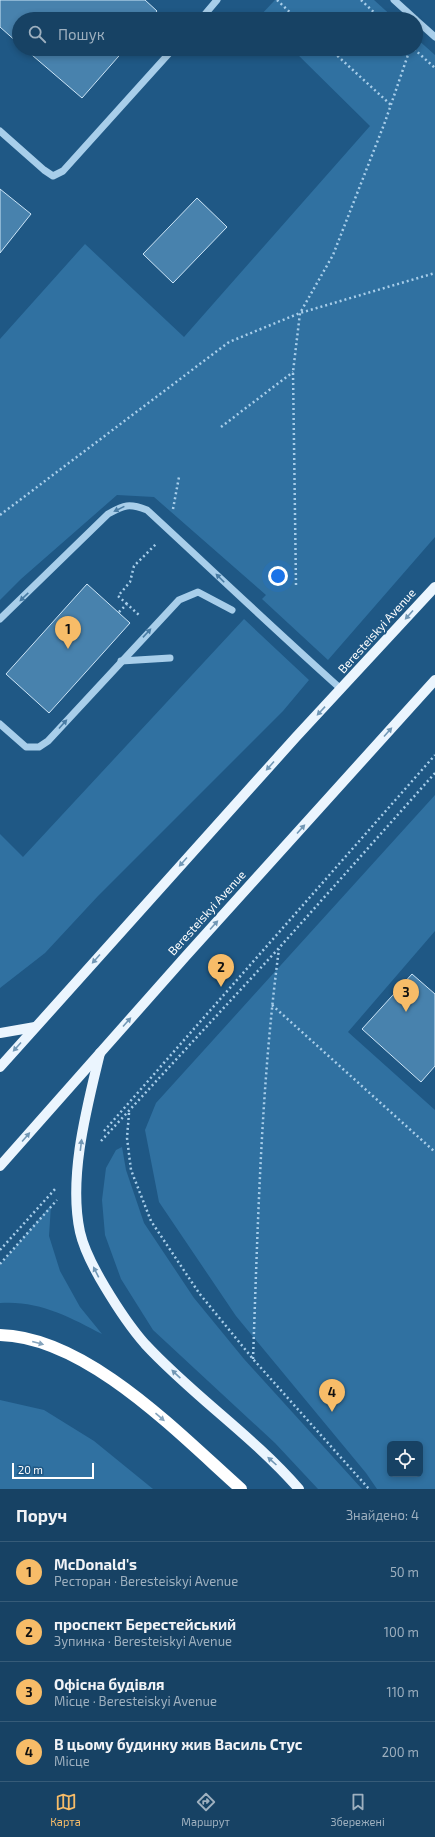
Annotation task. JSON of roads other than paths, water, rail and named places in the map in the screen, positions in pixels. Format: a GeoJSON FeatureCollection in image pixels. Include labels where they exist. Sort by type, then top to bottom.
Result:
{"type":"FeatureCollection","features":[{"type":"Feature","properties":{"kind":"highway"},"geometry":{"type":"LineString","coordinates":[[0,1335],[13,1336],[50,1346],[83,1362],[123,1386],[241,1489]]}},
{"type":"Feature","properties":{"kind":"main road","name":"Beresteiskyi Avenue"},"geometry":{"type":"LineString","coordinates":[[0,1067],[435,586]]}},
{"type":"Feature","properties":{"kind":"main road","name":"Beresteiskyi Avenue"},"geometry":{"type":"LineString","coordinates":[[0,1166],[101,1051],[435,680]]}},
{"type":"Feature","properties":{"kind":"main road"},"geometry":{"type":"LineString","coordinates":[[0,1033],[35,1027]]}},
{"type":"Feature","properties":{"kind":"main road"},"geometry":{"type":"LineString","coordinates":[[101,1051],[83,1125],[76,1191],[80,1233],[96,1271],[118,1309],[145,1343],[176,1374],[282,1469],[299,1489]]}},
{"type":"Feature","properties":{"kind":"lane"},"geometry":{"type":"LineString","coordinates":[[207,12],[217,0]]}},
{"type":"Feature","properties":{"kind":"lane"},"geometry":{"type":"LineString","coordinates":[[394,0],[407,12]]}},
{"type":"Feature","properties":{"kind":"lane"},"geometry":{"type":"LineString","coordinates":[[423,27],[435,38]]}},
{"type":"Feature","properties":{"kind":"lane"},"geometry":{"type":"LineString","coordinates":[[0,131],[44,170],[53,176],[63,171],[168,56]]}},
{"type":"Feature","properties":{"kind":"lane"},"geometry":{"type":"LineString","coordinates":[[0,619],[108,514],[123,506],[138,507],[147,510],[248,606],[341,689]]}},
{"type":"Feature","properties":{"kind":"lane"},"geometry":{"type":"LineString","coordinates":[[0,724],[26,747],[39,747],[48,741],[179,600],[198,592],[232,610]]}},
{"type":"Feature","properties":{"kind":"lane"},"geometry":{"type":"LineString","coordinates":[[121,661],[170,658]]}},
{"type":"Feature","properties":{"kind":"place","name":"McDonald's"},"geometry":{"type":"Point","coordinates":[68,649]}},
{"type":"Feature","properties":{"kind":"place","name":"проспект Берестейський"},"geometry":{"type":"Point","coordinates":[221,987]}},
{"type":"Feature","properties":{"kind":"place","name":"Офісна будівля"},"geometry":{"type":"Point","coordinates":[406,1012]}},
{"type":"Feature","properties":{"kind":"place","name":"В цьому будинку жив Василь Стус"},"geometry":{"type":"Point","coordinates":[332,1412]}}]}
